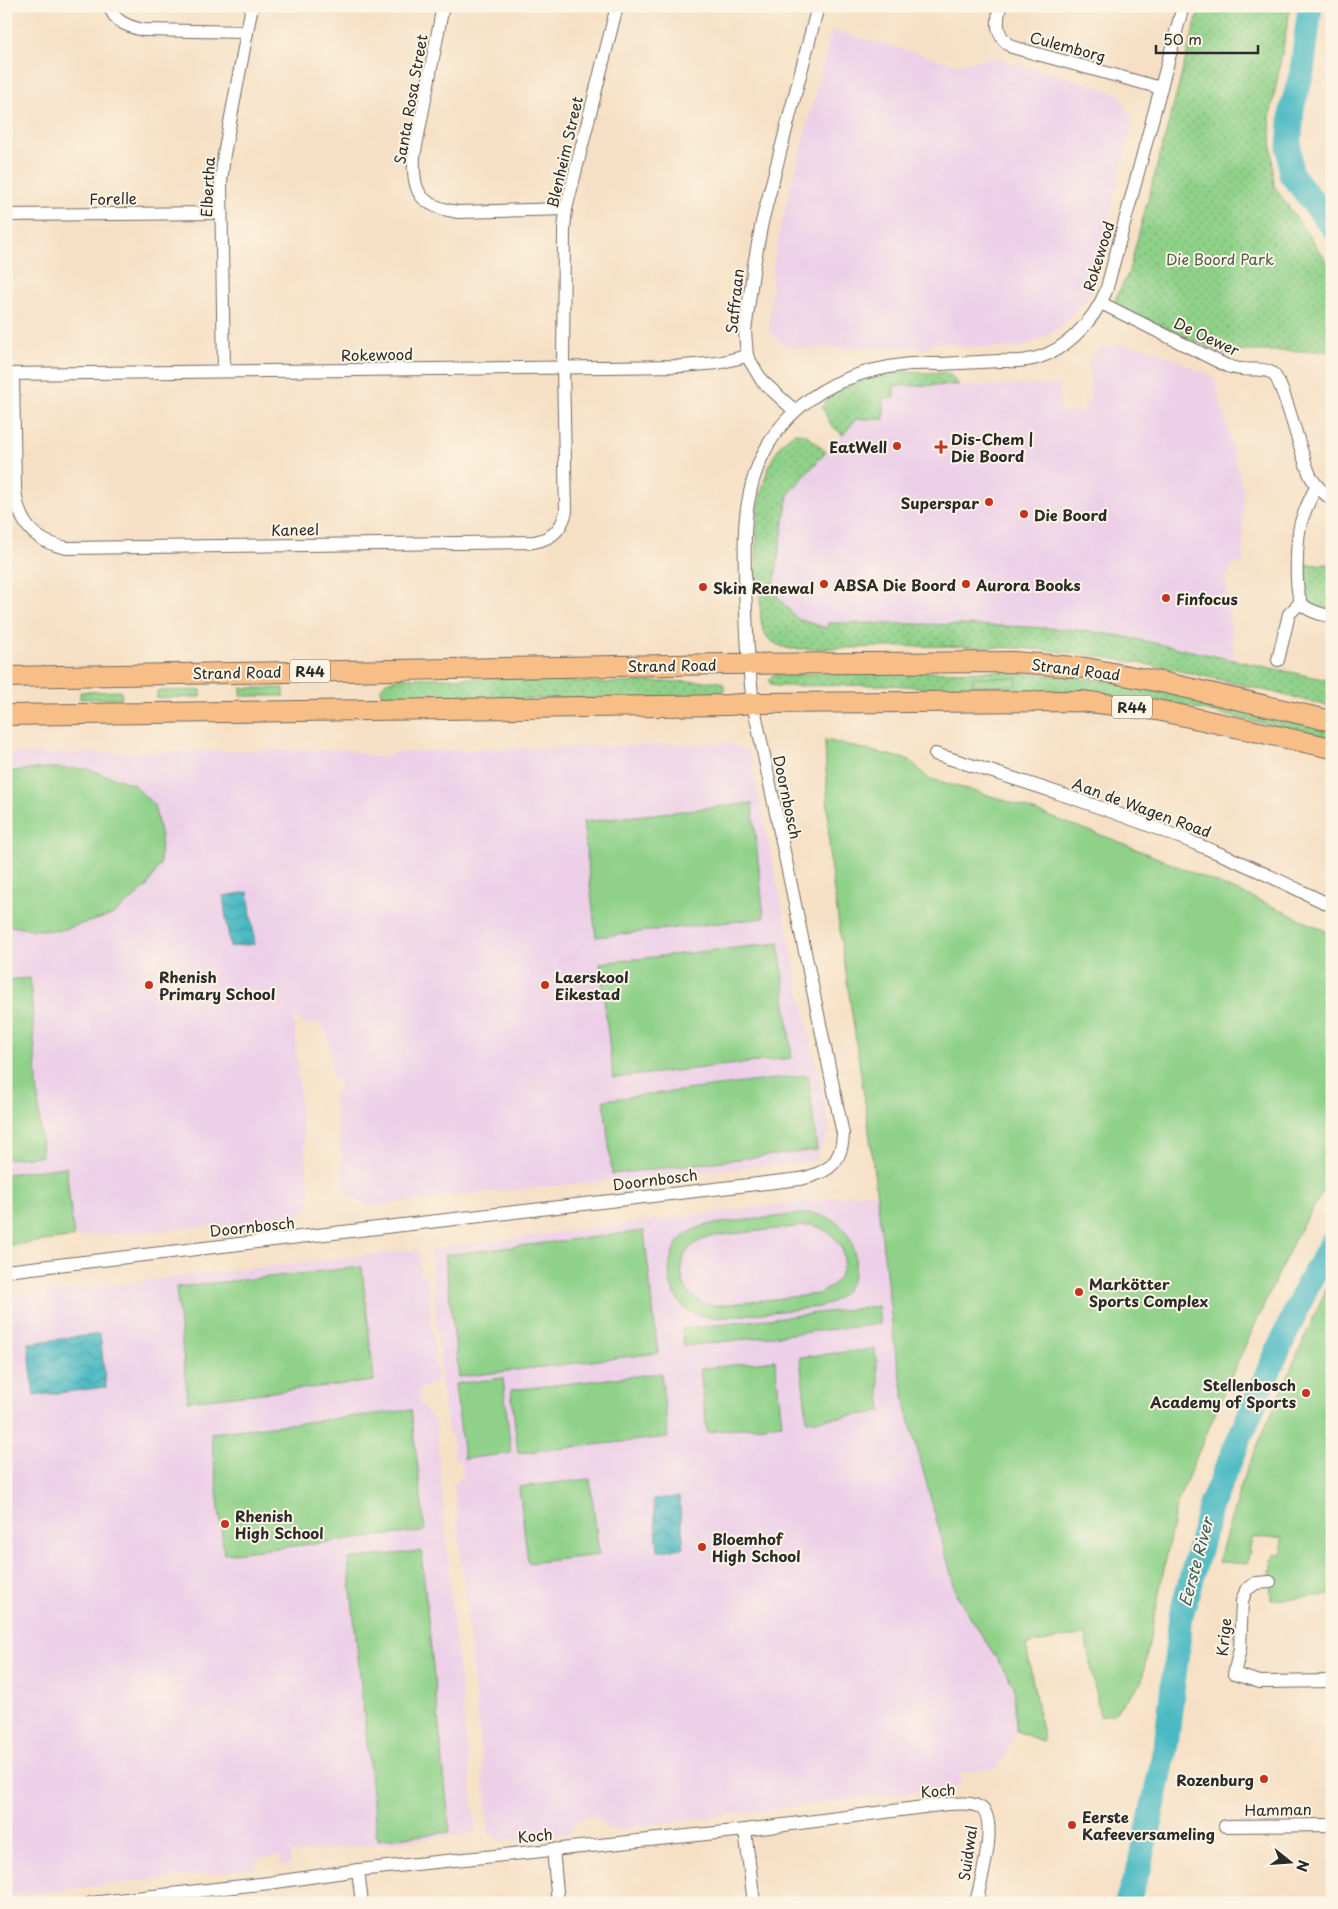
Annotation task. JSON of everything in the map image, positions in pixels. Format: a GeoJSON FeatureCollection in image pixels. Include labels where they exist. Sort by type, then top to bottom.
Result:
{"type":"FeatureCollection","features":[{"type":"Feature","properties":{"kind":"main road","name":"Strand Road"},"geometry":{"type":"LineString","coordinates":[[6,676],[748,664],[1014,662],[1086,668],[1166,683],[1332,721]]}},
{"type":"Feature","properties":{"kind":"main road","name":"Strand Road"},"geometry":{"type":"LineString","coordinates":[[6,715],[728,705],[753,703],[1080,701],[1157,710],[1332,748]]}},
{"type":"Feature","properties":{"kind":"street"},"geometry":{"type":"LineString","coordinates":[[110,6],[111,11],[120,21],[131,27],[143,30],[247,32]]}},
{"type":"Feature","properties":{"kind":"street","name":"Elbertha"},"geometry":{"type":"LineString","coordinates":[[224,371],[221,183],[224,154],[252,6]]}},
{"type":"Feature","properties":{"kind":"street","name":"Santa Rosa Street"},"geometry":{"type":"LineString","coordinates":[[443,6],[414,156],[413,178],[417,190],[428,202],[441,209],[458,212],[566,209]]}},
{"type":"Feature","properties":{"kind":"street","name":"Blenheim Street"},"geometry":{"type":"LineString","coordinates":[[563,368],[564,230],[566,209],[618,6]]}},
{"type":"Feature","properties":{"kind":"street","name":"Saffraan"},"geometry":{"type":"LineString","coordinates":[[795,411],[762,381],[747,356],[745,331],[762,222],[818,6]]}},
{"type":"Feature","properties":{"kind":"street","name":"Culemborg"},"geometry":{"type":"LineString","coordinates":[[1000,6],[997,16],[998,31],[1001,38],[1012,47],[1161,88]]}},
{"type":"Feature","properties":{"kind":"street","name":"Rokewood"},"geometry":{"type":"LineString","coordinates":[[795,411],[830,387],[867,370],[904,365],[1028,360],[1056,350],[1082,329],[1101,303],[1115,262],[1182,6]]}},
{"type":"Feature","properties":{"kind":"street","name":"Forelle"},"geometry":{"type":"LineString","coordinates":[[6,215],[221,213]]}},
{"type":"Feature","properties":{"kind":"street","name":"De Oewer"},"geometry":{"type":"LineString","coordinates":[[1101,303],[1227,366],[1243,370],[1266,370],[1272,373],[1281,384],[1294,432],[1307,469],[1316,486],[1332,500]]}},
{"type":"Feature","properties":{"kind":"street","name":"Rokewood"},"geometry":{"type":"LineString","coordinates":[[10,374],[703,365],[747,356]]}},
{"type":"Feature","properties":{"kind":"street","name":"Kaneel"},"geometry":{"type":"LineString","coordinates":[[10,374],[15,489],[18,506],[25,523],[33,534],[46,542],[67,548],[534,542],[546,540],[557,532],[566,512],[563,368]]}},
{"type":"Feature","properties":{"kind":"street"},"geometry":{"type":"LineString","coordinates":[[748,664],[744,551],[748,502],[763,454],[783,422],[795,411]]}},
{"type":"Feature","properties":{"kind":"street"},"geometry":{"type":"LineString","coordinates":[[1316,486],[1304,513],[1299,534],[1298,592],[1301,602],[1309,609],[1332,616]]}},
{"type":"Feature","properties":{"kind":"street"},"geometry":{"type":"LineString","coordinates":[[1278,660],[1289,614],[1301,602]]}},
{"type":"Feature","properties":{"kind":"street","name":"Doornbosch"},"geometry":{"type":"LineString","coordinates":[[6,1271],[800,1179],[817,1175],[828,1168],[839,1157],[843,1134],[753,703],[748,664]]}},
{"type":"Feature","properties":{"kind":"street","name":"Aan de Wagen Road"},"geometry":{"type":"LineString","coordinates":[[934,754],[1034,785],[1133,820],[1218,853],[1332,906]]}},
{"type":"Feature","properties":{"kind":"street","name":"Krige"},"geometry":{"type":"LineString","coordinates":[[1270,1582],[1256,1583],[1246,1590],[1242,1601],[1240,1649],[1234,1674],[1260,1682],[1332,1681]]}},
{"type":"Feature","properties":{"kind":"street","name":"Koch"},"geometry":{"type":"LineString","coordinates":[[91,1903],[167,1899],[358,1870],[745,1830],[947,1804],[972,1804],[982,1808]]}},
{"type":"Feature","properties":{"kind":"street","name":"Suidwal"},"geometry":{"type":"LineString","coordinates":[[976,1903],[989,1833],[986,1814],[982,1808]]}},
{"type":"Feature","properties":{"kind":"street","name":"Hamman"},"geometry":{"type":"LineString","coordinates":[[1225,1826],[1332,1824]]}},
{"type":"Feature","properties":{"kind":"street"},"geometry":{"type":"LineString","coordinates":[[745,1830],[754,1903]]}},
{"type":"Feature","properties":{"kind":"street"},"geometry":{"type":"LineString","coordinates":[[553,1849],[558,1903]]}},
{"type":"Feature","properties":{"kind":"street"},"geometry":{"type":"LineString","coordinates":[[358,1870],[362,1903]]}},
{"type":"Feature","properties":{"kind":"shaded area"},"geometry":{"type":"Polygon","coordinates":[[[832,30],[956,64],[994,58],[1073,79],[1118,94],[1133,121],[1089,295],[1063,325],[1021,348],[955,347],[950,343],[931,343],[926,348],[788,348],[769,332],[773,264],[781,225],[832,30]]]}},
{"type":"Feature","properties":{"kind":"shaded area"},"geometry":{"type":"Polygon","coordinates":[[[1118,344],[1152,349],[1211,376],[1215,381],[1243,490],[1243,563],[1234,563],[1225,579],[1234,659],[1095,631],[1032,626],[829,623],[827,628],[797,619],[773,591],[788,495],[856,419],[884,419],[884,398],[894,386],[1060,385],[1060,411],[1085,412],[1085,403],[1090,403],[1089,363],[1091,357],[1099,350],[1118,344]]]}},
{"type":"Feature","properties":{"kind":"shaded area","name":"Laerskool Eikestad"},"geometry":{"type":"Polygon","coordinates":[[[728,743],[749,752],[830,1130],[815,1161],[442,1197],[366,1207],[345,1192],[333,1092],[339,1091],[338,1079],[332,1079],[328,1033],[317,1023],[303,1024],[294,1013],[300,1104],[311,1206],[290,1220],[74,1237],[6,1246],[6,754],[353,750],[374,757],[386,757],[395,752],[728,743]]]}},
{"type":"Feature","properties":{"kind":"shaded area","name":"Bloemhof High School"},"geometry":{"type":"Polygon","coordinates":[[[876,1192],[895,1348],[907,1411],[957,1596],[1014,1686],[1016,1731],[1004,1758],[998,1768],[960,1773],[960,1786],[608,1830],[596,1816],[580,1818],[567,1834],[499,1841],[489,1832],[454,1485],[463,1476],[461,1459],[455,1460],[452,1436],[448,1430],[443,1399],[430,1249],[876,1192]]]}},
{"type":"Feature","properties":{"kind":"shaded area","name":"Rhenish High School"},"geometry":{"type":"Polygon","coordinates":[[[418,1249],[421,1275],[427,1275],[437,1382],[419,1390],[419,1402],[436,1423],[454,1625],[476,1833],[290,1854],[291,1864],[281,1865],[279,1856],[256,1858],[257,1868],[6,1896],[6,1297],[418,1249]]]}},
{"type":"Feature","properties":{"kind":"green space","name":"Die Boord Park"},"geometry":{"type":"Polygon","coordinates":[[[1200,6],[1290,6],[1270,118],[1274,186],[1332,269],[1332,351],[1247,351],[1223,354],[1113,304],[1128,274],[1200,6]]]}},
{"type":"Feature","properties":{"kind":"green space"},"geometry":{"type":"Polygon","coordinates":[[[904,372],[949,373],[959,385],[894,386],[894,398],[884,398],[884,419],[856,419],[843,435],[831,425],[822,407],[836,392],[859,382],[904,372]]]}},
{"type":"Feature","properties":{"kind":"green space"},"geometry":{"type":"Polygon","coordinates":[[[795,433],[806,434],[826,452],[788,495],[773,591],[797,619],[827,628],[828,623],[999,626],[1060,629],[1121,636],[1332,681],[1332,707],[1136,662],[1057,651],[960,646],[790,649],[779,645],[766,635],[761,621],[760,593],[757,589],[757,525],[761,493],[771,462],[778,449],[795,433]]]}},
{"type":"Feature","properties":{"kind":"green space"},"geometry":{"type":"Polygon","coordinates":[[[1332,564],[1332,610],[1309,605],[1305,600],[1304,565],[1332,564]]]}},
{"type":"Feature","properties":{"kind":"green space"},"geometry":{"type":"Polygon","coordinates":[[[997,671],[1125,683],[1332,730],[1332,739],[1161,701],[1068,692],[950,690],[892,685],[777,686],[771,685],[769,679],[774,674],[997,671]]]}},
{"type":"Feature","properties":{"kind":"green space"},"geometry":{"type":"Polygon","coordinates":[[[973,677],[1017,678],[1017,686],[973,685],[973,677]]]}},
{"type":"Feature","properties":{"kind":"green space"},"geometry":{"type":"Polygon","coordinates":[[[399,678],[518,678],[603,683],[715,681],[722,683],[724,691],[720,695],[700,698],[400,700],[382,695],[381,688],[386,682],[399,678]]]}},
{"type":"Feature","properties":{"kind":"green space"},"geometry":{"type":"Polygon","coordinates":[[[241,688],[284,688],[284,696],[241,696],[241,688]]]}},
{"type":"Feature","properties":{"kind":"green space"},"geometry":{"type":"Polygon","coordinates":[[[201,690],[201,697],[157,698],[157,691],[201,690]]]}},
{"type":"Feature","properties":{"kind":"green space"},"geometry":{"type":"Polygon","coordinates":[[[121,691],[122,698],[80,699],[80,692],[121,691]]]}},
{"type":"Feature","properties":{"kind":"green space","name":"Markötter Sports Complex"},"geometry":{"type":"Polygon","coordinates":[[[825,740],[910,760],[928,778],[998,798],[1112,839],[1270,905],[1332,934],[1332,1177],[1296,1236],[1228,1383],[1177,1503],[1141,1684],[1113,1714],[1100,1716],[1085,1634],[1026,1645],[1044,1742],[1016,1731],[1014,1686],[957,1596],[907,1411],[895,1348],[869,1130],[830,864],[825,740]]]}},
{"type":"Feature","properties":{"kind":"green space"},"geometry":{"type":"Polygon","coordinates":[[[48,768],[87,769],[133,784],[154,805],[161,837],[160,864],[146,888],[113,915],[57,931],[27,929],[6,925],[6,772],[48,768]]]}},
{"type":"Feature","properties":{"kind":"green space"},"geometry":{"type":"Polygon","coordinates":[[[752,803],[764,918],[596,937],[583,822],[752,803]]]}},
{"type":"Feature","properties":{"kind":"green space"},"geometry":{"type":"Polygon","coordinates":[[[779,943],[792,1058],[613,1078],[600,963],[779,943]]]}},
{"type":"Feature","properties":{"kind":"green space"},"geometry":{"type":"Polygon","coordinates":[[[30,978],[42,1156],[6,1159],[6,980],[30,978]]]}},
{"type":"Feature","properties":{"kind":"green space"},"geometry":{"type":"Polygon","coordinates":[[[808,1075],[817,1150],[612,1174],[604,1100],[808,1075]]]}},
{"type":"Feature","properties":{"kind":"green space"},"geometry":{"type":"Polygon","coordinates":[[[66,1167],[74,1237],[6,1246],[6,1174],[66,1167]]]}},
{"type":"Feature","properties":{"kind":"green space"},"geometry":{"type":"Polygon","coordinates":[[[811,1213],[830,1218],[837,1222],[846,1232],[853,1248],[855,1265],[851,1282],[841,1295],[820,1307],[721,1317],[703,1316],[691,1312],[682,1305],[675,1295],[669,1272],[670,1260],[674,1249],[684,1236],[711,1224],[811,1213]],[[812,1225],[714,1236],[704,1239],[692,1246],[684,1256],[681,1272],[686,1288],[697,1300],[709,1305],[819,1294],[831,1286],[839,1277],[844,1257],[841,1247],[835,1238],[825,1230],[812,1225]]]}},
{"type":"Feature","properties":{"kind":"green space"},"geometry":{"type":"Polygon","coordinates":[[[644,1231],[658,1353],[459,1377],[445,1255],[644,1231]]]}},
{"type":"Feature","properties":{"kind":"green space"},"geometry":{"type":"Polygon","coordinates":[[[362,1267],[374,1381],[188,1401],[176,1287],[362,1267]]]}},
{"type":"Feature","properties":{"kind":"green space","name":"Stellenbosch Academy of Sports"},"geometry":{"type":"Polygon","coordinates":[[[1329,1282],[1332,1283],[1332,1595],[1271,1600],[1271,1559],[1274,1558],[1274,1554],[1282,1554],[1282,1537],[1252,1538],[1247,1564],[1218,1562],[1244,1476],[1329,1282]]]}},
{"type":"Feature","properties":{"kind":"green space"},"geometry":{"type":"Polygon","coordinates":[[[878,1306],[880,1324],[684,1346],[682,1329],[878,1306]]]}},
{"type":"Feature","properties":{"kind":"green space"},"geometry":{"type":"Polygon","coordinates":[[[875,1349],[882,1412],[807,1421],[800,1357],[875,1349]]]}},
{"type":"Feature","properties":{"kind":"green space"},"geometry":{"type":"Polygon","coordinates":[[[775,1360],[782,1424],[707,1432],[700,1369],[775,1360]]]}},
{"type":"Feature","properties":{"kind":"green space"},"geometry":{"type":"Polygon","coordinates":[[[661,1373],[668,1437],[518,1453],[511,1390],[661,1373]]]}},
{"type":"Feature","properties":{"kind":"green space"},"geometry":{"type":"Polygon","coordinates":[[[503,1378],[511,1453],[464,1459],[455,1384],[503,1378]]]}},
{"type":"Feature","properties":{"kind":"green space"},"geometry":{"type":"Polygon","coordinates":[[[411,1410],[425,1531],[224,1554],[211,1433],[411,1410]]]}},
{"type":"Feature","properties":{"kind":"green space"},"geometry":{"type":"Polygon","coordinates":[[[590,1479],[599,1555],[528,1563],[519,1487],[590,1479]]]}},
{"type":"Feature","properties":{"kind":"green space"},"geometry":{"type":"Polygon","coordinates":[[[421,1551],[450,1832],[377,1840],[348,1559],[421,1551]]]}},
{"type":"Feature","properties":{"kind":"water"},"geometry":{"type":"Polygon","coordinates":[[[248,892],[255,944],[230,947],[223,896],[248,892]]]}},
{"type":"Feature","properties":{"kind":"water"},"geometry":{"type":"Polygon","coordinates":[[[100,1334],[106,1387],[34,1396],[28,1343],[100,1334]]]}},
{"type":"Feature","properties":{"kind":"water"},"geometry":{"type":"Polygon","coordinates":[[[679,1497],[684,1548],[658,1551],[653,1499],[679,1497]]]}},
{"type":"Feature","properties":{"kind":"waterway","name":"Eerste River"},"geometry":{"type":"LineString","coordinates":[[1310,6],[1302,72],[1292,108],[1289,149],[1291,174],[1332,226]]}},
{"type":"Feature","properties":{"kind":"waterway","name":"Eerste River"},"geometry":{"type":"LineString","coordinates":[[1127,1903],[1142,1858],[1166,1745],[1181,1616],[1211,1505],[1307,1286],[1332,1243]]}},
{"type":"Feature","properties":{"kind":"place","name":"EatWell"},"geometry":{"type":"Point","coordinates":[897,446]}},
{"type":"Feature","properties":{"kind":"place","name":"Dis-Chem | Die Boord"},"geometry":{"type":"Point","coordinates":[941,447]}},
{"type":"Feature","properties":{"kind":"place","name":"Superspar"},"geometry":{"type":"Point","coordinates":[989,502]}},
{"type":"Feature","properties":{"kind":"place","name":"Die Boord"},"geometry":{"type":"Point","coordinates":[1024,514]}},
{"type":"Feature","properties":{"kind":"place","name":"ABSA Die Boord"},"geometry":{"type":"Point","coordinates":[824,584]}},
{"type":"Feature","properties":{"kind":"place","name":"Aurora Books"},"geometry":{"type":"Point","coordinates":[966,584]}},
{"type":"Feature","properties":{"kind":"place","name":"Skin Renewal"},"geometry":{"type":"Point","coordinates":[703,587]}},
{"type":"Feature","properties":{"kind":"place","name":"Finfocus"},"geometry":{"type":"Point","coordinates":[1166,598]}},
{"type":"Feature","properties":{"kind":"place","name":"Rhenish Primary School"},"geometry":{"type":"Point","coordinates":[149,985]}},
{"type":"Feature","properties":{"kind":"place","name":"Laerskool Eikestad"},"geometry":{"type":"Point","coordinates":[545,985]}},
{"type":"Feature","properties":{"kind":"place","name":"Markötter Sports Complex"},"geometry":{"type":"Point","coordinates":[1079,1292]}},
{"type":"Feature","properties":{"kind":"place","name":"Stellenbosch Academy of Sports"},"geometry":{"type":"Point","coordinates":[1306,1393]}},
{"type":"Feature","properties":{"kind":"place","name":"Rhenish High School"},"geometry":{"type":"Point","coordinates":[225,1524]}},
{"type":"Feature","properties":{"kind":"place","name":"Bloemhof High School"},"geometry":{"type":"Point","coordinates":[702,1547]}},
{"type":"Feature","properties":{"kind":"place","name":"Rozenburg"},"geometry":{"type":"Point","coordinates":[1264,1779]}},
{"type":"Feature","properties":{"kind":"place","name":"Eerste Kafeeversameling"},"geometry":{"type":"Point","coordinates":[1072,1825]}}]}
